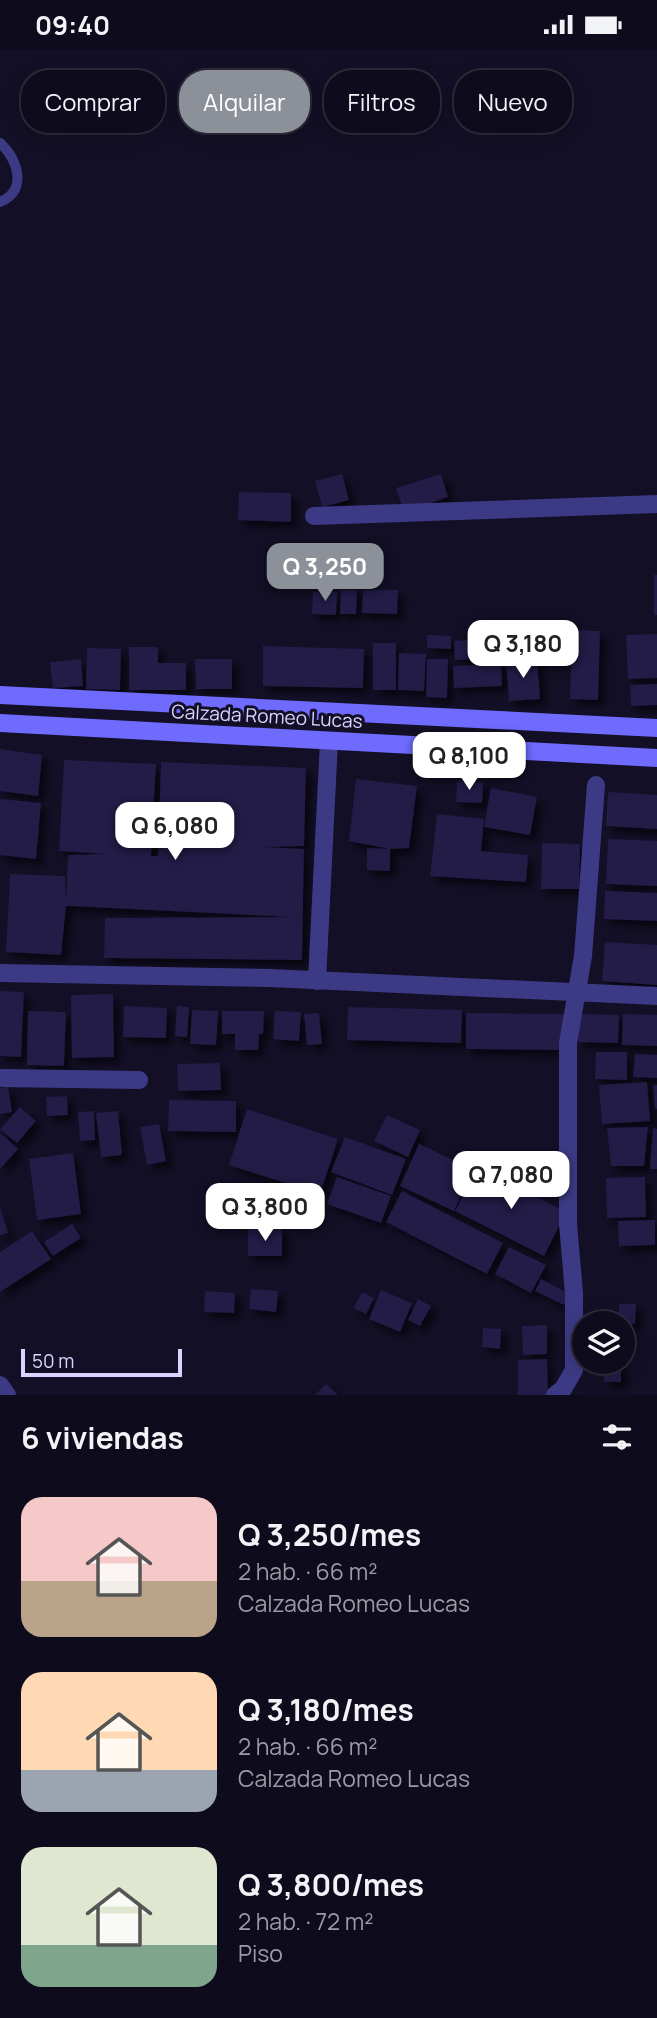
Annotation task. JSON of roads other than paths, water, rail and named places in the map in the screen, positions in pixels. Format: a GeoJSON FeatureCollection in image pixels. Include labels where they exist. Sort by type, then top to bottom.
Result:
{"type":"FeatureCollection","features":[{"type":"Feature","properties":{"kind":"street"},"geometry":{"type":"LineString","coordinates":[[314,516],[657,503]]}},
{"type":"Feature","properties":{"kind":"street","name":"Calzada Romeo Lucas"},"geometry":{"type":"LineString","coordinates":[[0,695],[657,728]]}},
{"type":"Feature","properties":{"kind":"street","name":"Calzada Romeo Lucas"},"geometry":{"type":"LineString","coordinates":[[0,723],[657,758]]}},
{"type":"Feature","properties":{"kind":"street"},"geometry":{"type":"LineString","coordinates":[[317,981],[329,741]]}},
{"type":"Feature","properties":{"kind":"street"},"geometry":{"type":"LineString","coordinates":[[555,1395],[563,1389],[574,1370],[574,1293],[568,1224],[568,1043],[577,995],[592,870],[596,785]]}},
{"type":"Feature","properties":{"kind":"street"},"geometry":{"type":"LineString","coordinates":[[0,973],[317,981],[577,995],[657,996]]}},
{"type":"Feature","properties":{"kind":"street"},"geometry":{"type":"LineString","coordinates":[[0,1078],[139,1080]]}},
{"type":"Feature","properties":{"kind":"street"},"geometry":{"type":"LineString","coordinates":[[0,1385],[7,1395]]}},
{"type":"Feature","properties":{"kind":"lane"},"geometry":{"type":"LineString","coordinates":[[0,143],[19,178],[19,187],[12,198],[0,202]]}}]}
